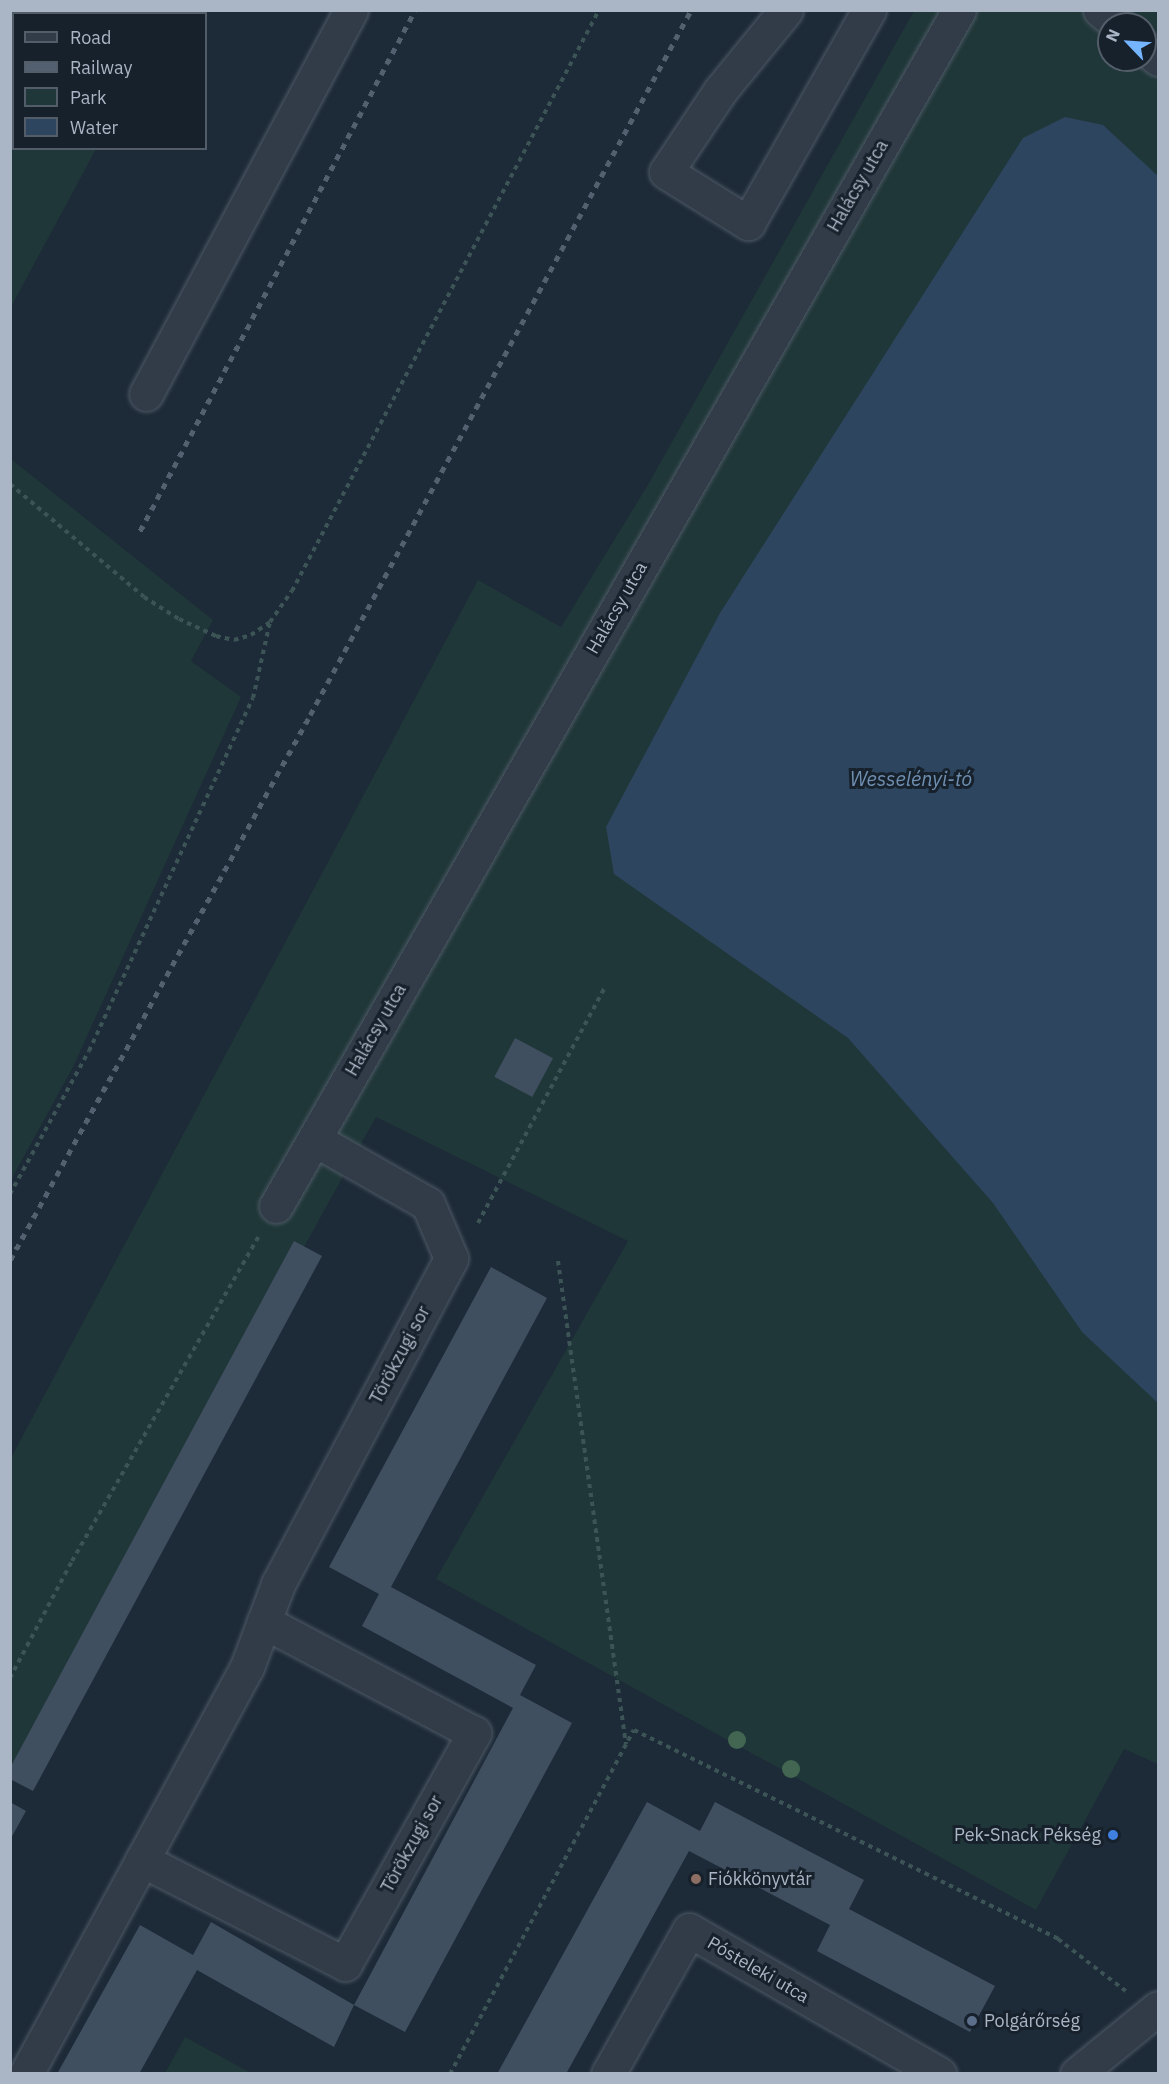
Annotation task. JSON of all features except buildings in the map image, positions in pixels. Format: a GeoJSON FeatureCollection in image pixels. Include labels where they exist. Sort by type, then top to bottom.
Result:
{"type":"FeatureCollection","features":[{"type":"Feature","properties":{"kind":"street"},"geometry":{"type":"LineString","coordinates":[[146,394],[351,10]]}},
{"type":"Feature","properties":{"kind":"street"},"geometry":{"type":"LineString","coordinates":[[786,10],[720,91],[666,172],[748,223],[870,10]]}},
{"type":"Feature","properties":{"kind":"street","name":"Halácsy utca"},"geometry":{"type":"LineString","coordinates":[[276,1206],[959,10]]}},
{"type":"Feature","properties":{"kind":"street","name":"Törökzugi sor"},"geometry":{"type":"LineString","coordinates":[[26,2073],[247,1668],[278,1584],[451,1258],[428,1204],[314,1139]]}},
{"type":"Feature","properties":{"kind":"street","name":"Törökzugi sor"},"geometry":{"type":"LineString","coordinates":[[142,1860],[345,1964],[474,1733],[264,1622]]}},
{"type":"Feature","properties":{"kind":"street","name":"Pósteleki utca"},"geometry":{"type":"LineString","coordinates":[[608,2073],[689,1930],[939,2073]]}},
{"type":"Feature","properties":{"kind":"street"},"geometry":{"type":"LineString","coordinates":[[1077,2073],[1157,2013]]}},
{"type":"Feature","properties":{"kind":"path"},"geometry":{"type":"LineString","coordinates":[[10,483],[144,597],[179,619],[216,636],[234,640],[251,635],[270,622],[298,581],[599,10]]}},
{"type":"Feature","properties":{"kind":"path"},"geometry":{"type":"LineString","coordinates":[[10,1194],[89,1051],[253,698],[270,622]]}},
{"type":"Feature","properties":{"kind":"path"},"geometry":{"type":"LineString","coordinates":[[478,1223],[605,987]]}},
{"type":"Feature","properties":{"kind":"path"},"geometry":{"type":"LineString","coordinates":[[10,1678],[72,1561],[276,1206]]}},
{"type":"Feature","properties":{"kind":"path"},"geometry":{"type":"LineString","coordinates":[[558,1261],[626,1744]]}},
{"type":"Feature","properties":{"kind":"path"},"geometry":{"type":"LineString","coordinates":[[450,2073],[634,1730],[1058,1940],[1157,2013]]}},
{"type":"Feature","properties":{"kind":"green space"},"geometry":{"type":"Polygon","coordinates":[[[914,11],[1158,11],[1158,1764],[1124,1749],[1036,1910],[436,1579],[628,1241],[376,1117],[11,1776],[11,1458],[478,580],[561,627],[649,483],[914,11]]]}},
{"type":"Feature","properties":{"kind":"green space"},"geometry":{"type":"Polygon","coordinates":[[[10,13],[12,14],[12,150],[95,150],[11,307],[10,13]]]}},
{"type":"Feature","properties":{"kind":"green space"},"geometry":{"type":"Polygon","coordinates":[[[11,459],[213,620],[191,661],[241,697],[73,1067],[11,1180],[11,459]]]}},
{"type":"Feature","properties":{"kind":"green space"},"geometry":{"type":"Polygon","coordinates":[[[185,2037],[251,2073],[165,2073],[185,2037]]]}},
{"type":"Feature","properties":{"kind":"water","name":"Wesselényi-tó"},"geometry":{"type":"Polygon","coordinates":[[[1065,117],[1103,125],[1158,176],[1158,1403],[1082,1332],[993,1203],[848,1038],[614,874],[606,827],[720,613],[1023,138],[1065,117]]]}},
{"type":"Feature","properties":{"kind":"railway"},"geometry":{"type":"LineString","coordinates":[[140,531],[415,10]]}},
{"type":"Feature","properties":{"kind":"railway"},"geometry":{"type":"LineString","coordinates":[[10,1260],[310,715],[691,10]]}},
{"type":"Feature","properties":{"kind":"place","name":"Pek-Snack Pékség"},"geometry":{"type":"Point","coordinates":[1113,1835]}},
{"type":"Feature","properties":{"kind":"place","name":"Fiókkönyvtár"},"geometry":{"type":"Point","coordinates":[696,1879]}},
{"type":"Feature","properties":{"kind":"place","name":"Polgárőrség"},"geometry":{"type":"Point","coordinates":[972,2021]}}]}
